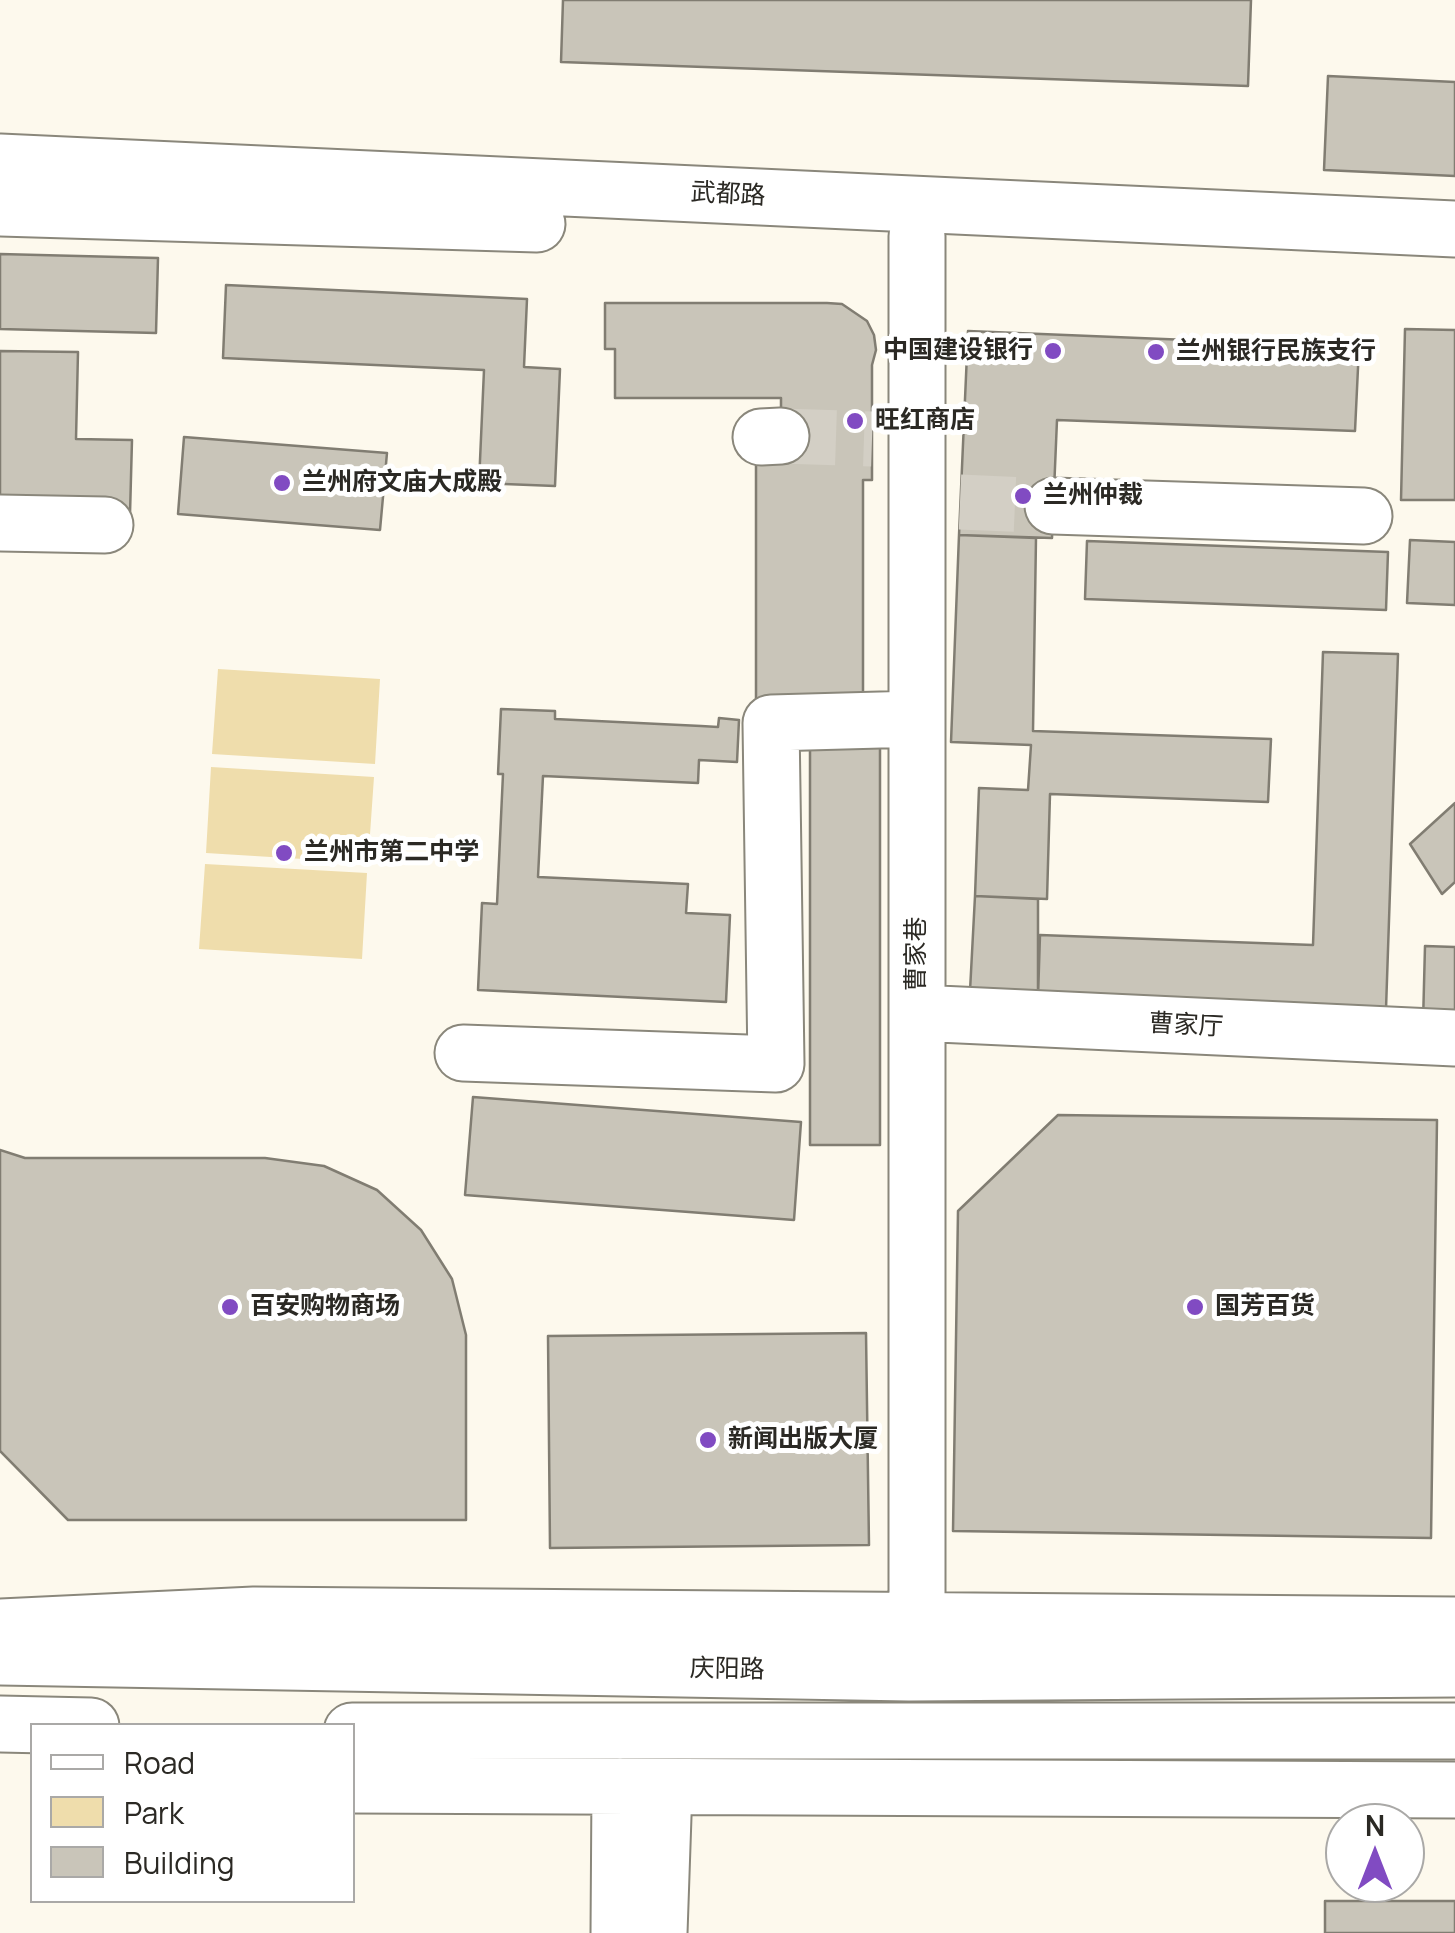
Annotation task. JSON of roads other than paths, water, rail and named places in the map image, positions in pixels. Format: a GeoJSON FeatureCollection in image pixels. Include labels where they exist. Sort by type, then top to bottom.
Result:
{"type":"FeatureCollection","features":[{"type":"Feature","properties":{"kind":"main road","name":"武都路"},"geometry":{"type":"LineString","coordinates":[[0,162],[1455,230]]}},
{"type":"Feature","properties":{"kind":"main road","name":"武都路"},"geometry":{"type":"LineString","coordinates":[[0,208],[917,236],[1455,262]]}},
{"type":"Feature","properties":{"kind":"main road","name":"曹家巷"},"geometry":{"type":"LineString","coordinates":[[913,1647],[917,719],[938,502],[894,439],[917,236]]}},
{"type":"Feature","properties":{"kind":"main road"},"geometry":{"type":"LineString","coordinates":[[1054,506],[1364,516]]}},
{"type":"Feature","properties":{"kind":"main road"},"geometry":{"type":"LineString","coordinates":[[0,523],[104,525]]}},
{"type":"Feature","properties":{"kind":"main road"},"geometry":{"type":"LineString","coordinates":[[463,1053],[776,1064],[771,723],[917,719]]}},
{"type":"Feature","properties":{"kind":"main road","name":"曹家厅"},"geometry":{"type":"LineString","coordinates":[[917,1013],[1455,1038]]}},
{"type":"Feature","properties":{"kind":"main road"},"geometry":{"type":"LineString","coordinates":[[0,1630],[254,1615],[913,1647],[1455,1625]]}},
{"type":"Feature","properties":{"kind":"main road"},"geometry":{"type":"LineString","coordinates":[[0,1630],[130,1662]]}},
{"type":"Feature","properties":{"kind":"main road","name":"庆阳路"},"geometry":{"type":"LineString","coordinates":[[0,1657],[130,1662],[913,1647],[1455,1669]]}},
{"type":"Feature","properties":{"kind":"main road"},"geometry":{"type":"LineString","coordinates":[[355,1731],[1455,1732]]}},
{"type":"Feature","properties":{"kind":"main road"},"geometry":{"type":"LineString","coordinates":[[355,1784],[1455,1790]]}},
{"type":"Feature","properties":{"kind":"main road"},"geometry":{"type":"LineString","coordinates":[[619,1933],[642,1786]]}},
{"type":"Feature","properties":{"kind":"main road"},"geometry":{"type":"LineString","coordinates":[[642,1786],[659,1933]]}},
{"type":"Feature","properties":{"kind":"tunnel"},"geometry":{"type":"LineString","coordinates":[[781,436],[872,439]]}},
{"type":"Feature","properties":{"kind":"tunnel"},"geometry":{"type":"LineString","coordinates":[[960,502],[1053,506]]}},
{"type":"Feature","properties":{"kind":"place","name":"中国建设银行"},"geometry":{"type":"Point","coordinates":[1053,351]}},
{"type":"Feature","properties":{"kind":"place","name":"兰州银行民族支行"},"geometry":{"type":"Point","coordinates":[1156,352]}},
{"type":"Feature","properties":{"kind":"place","name":"旺红商店"},"geometry":{"type":"Point","coordinates":[855,421]}},
{"type":"Feature","properties":{"kind":"place","name":"兰州府文庙大成殿"},"geometry":{"type":"Point","coordinates":[282,483]}},
{"type":"Feature","properties":{"kind":"place","name":"兰州仲裁"},"geometry":{"type":"Point","coordinates":[1023,496]}},
{"type":"Feature","properties":{"kind":"place","name":"兰州市第二中学"},"geometry":{"type":"Point","coordinates":[284,853]}},
{"type":"Feature","properties":{"kind":"place","name":"百安购物商场"},"geometry":{"type":"Point","coordinates":[230,1307]}},
{"type":"Feature","properties":{"kind":"place","name":"国芳百货"},"geometry":{"type":"Point","coordinates":[1195,1307]}},
{"type":"Feature","properties":{"kind":"place","name":"新闻出版大厦"},"geometry":{"type":"Point","coordinates":[708,1440]}}]}
